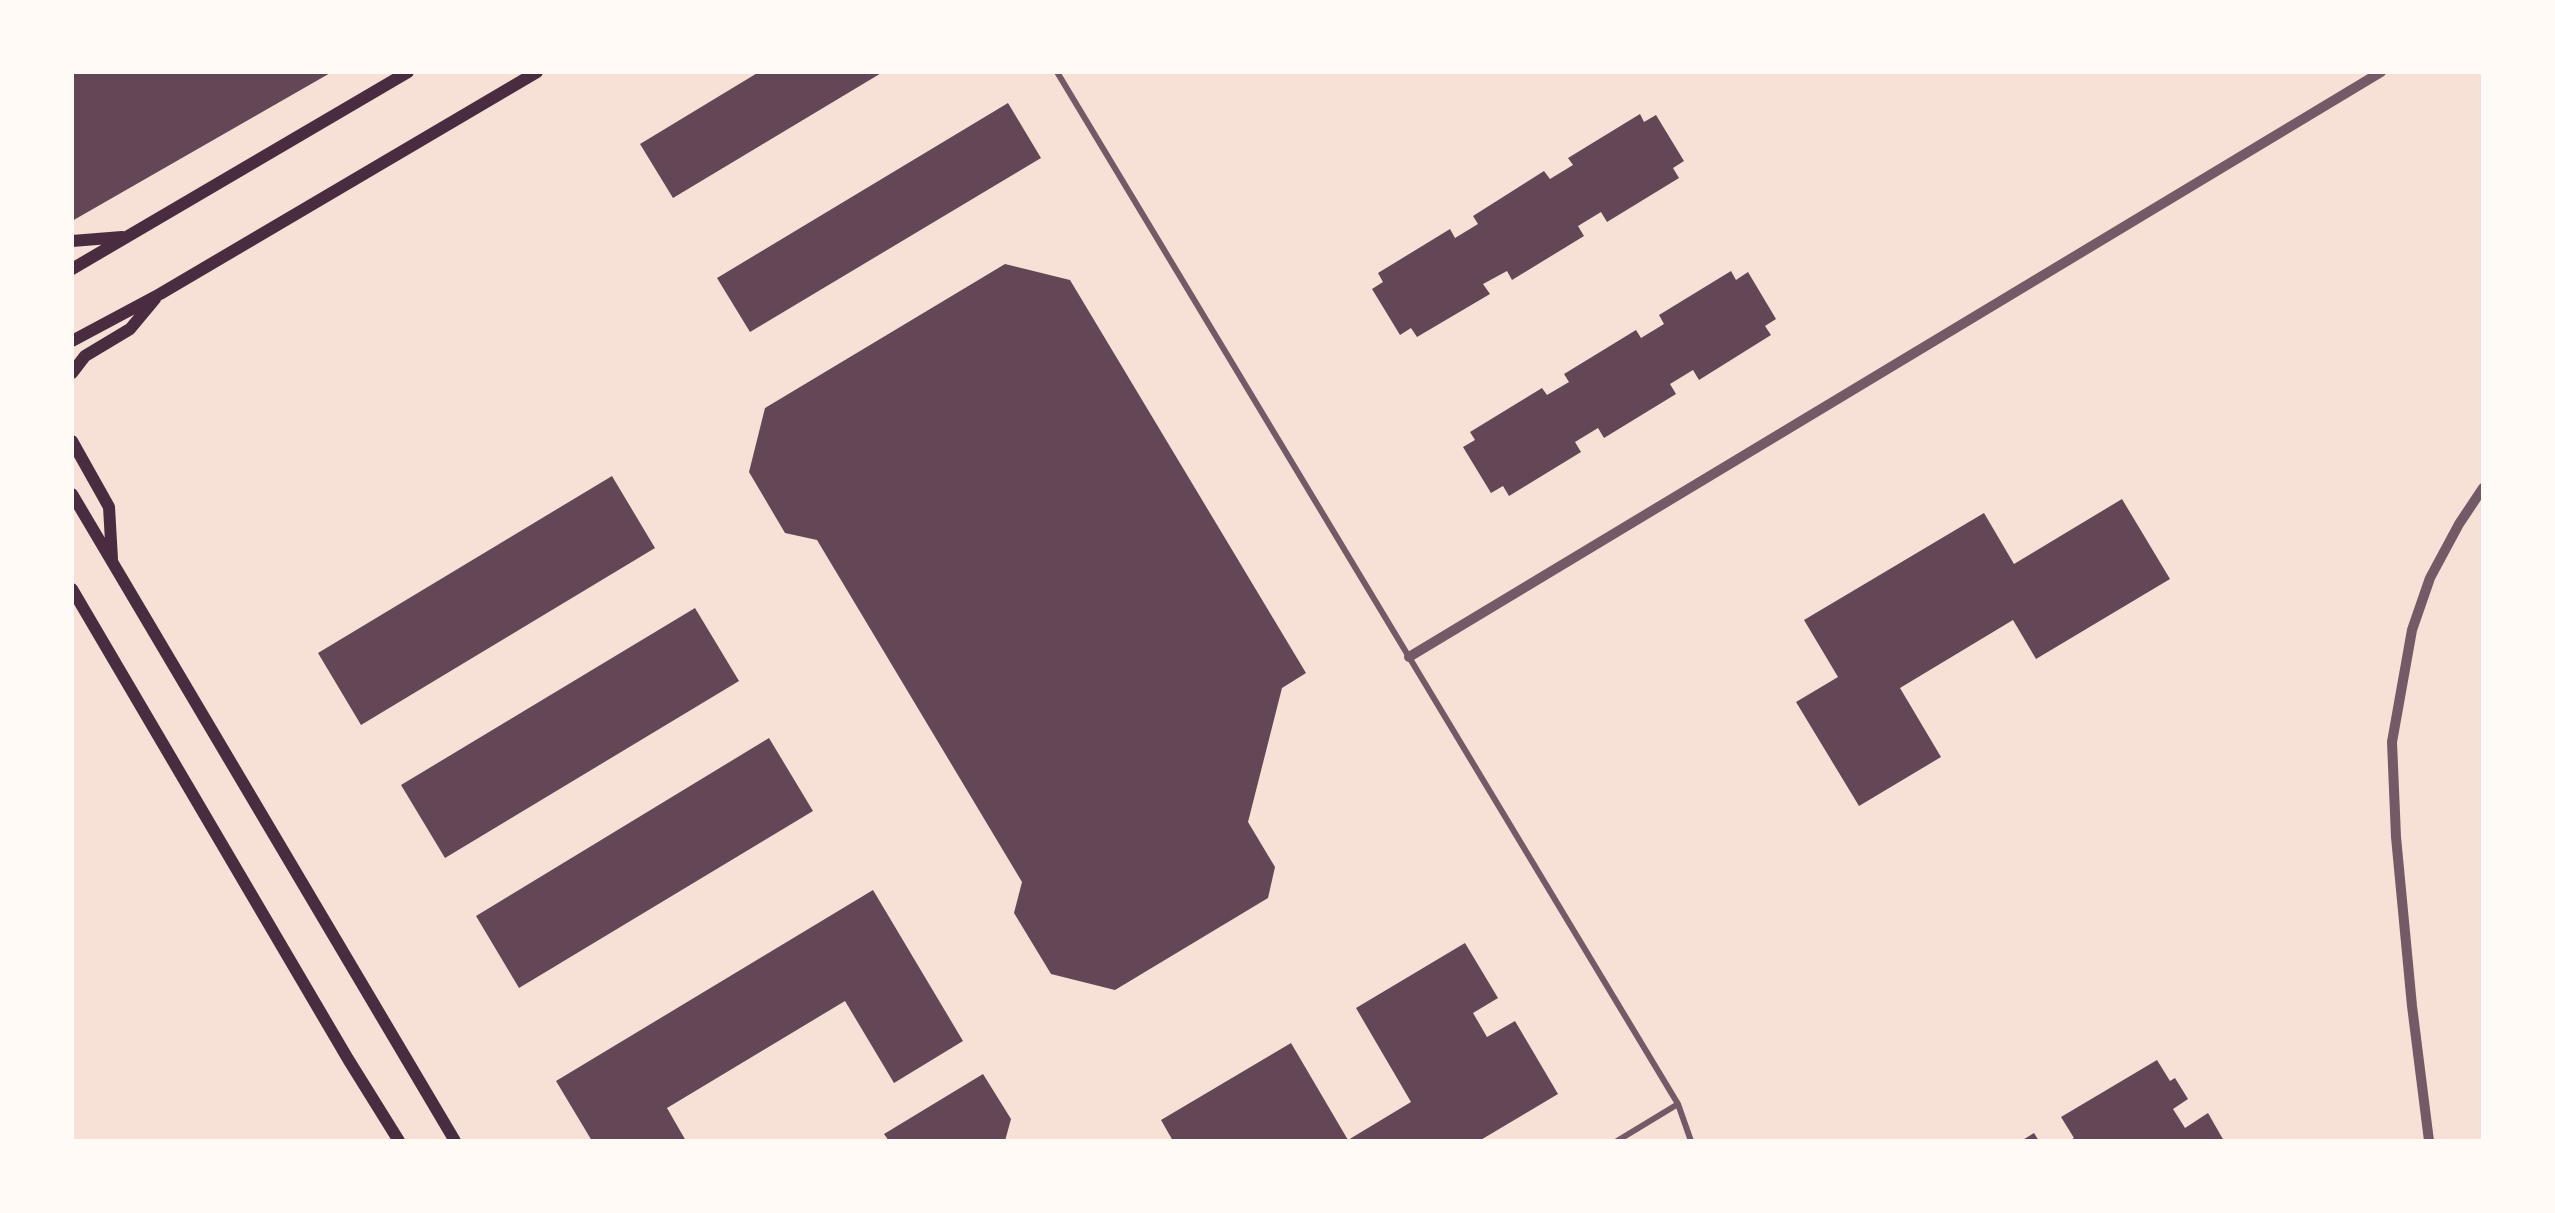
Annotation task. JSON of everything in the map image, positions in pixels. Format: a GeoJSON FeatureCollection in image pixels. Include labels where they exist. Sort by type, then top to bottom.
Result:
{"type":"FeatureCollection","features":[{"type":"Feature","properties":{"kind":"main road"},"geometry":{"type":"LineString","coordinates":[[72,268],[408,72]]}},
{"type":"Feature","properties":{"kind":"main road"},"geometry":{"type":"LineString","coordinates":[[72,342],[160,294],[537,72]]}},
{"type":"Feature","properties":{"kind":"main road"},"geometry":{"type":"LineString","coordinates":[[72,241],[126,237]]}},
{"type":"Feature","properties":{"kind":"main road"},"geometry":{"type":"LineString","coordinates":[[72,373],[85,356],[130,329],[160,294]]}},
{"type":"Feature","properties":{"kind":"main road"},"geometry":{"type":"LineString","coordinates":[[72,441],[109,507],[112,563]]}},
{"type":"Feature","properties":{"kind":"main road"},"geometry":{"type":"LineString","coordinates":[[72,494],[455,1141]]}},
{"type":"Feature","properties":{"kind":"main road"},"geometry":{"type":"LineString","coordinates":[[72,590],[348,1059],[399,1141]]}},
{"type":"Feature","properties":{"kind":"street"},"geometry":{"type":"LineString","coordinates":[[1057,72],[1678,1104],[1691,1141]]}},
{"type":"Feature","properties":{"kind":"street"},"geometry":{"type":"LineString","coordinates":[[1409,657],[2381,72]]}},
{"type":"Feature","properties":{"kind":"street"},"geometry":{"type":"LineString","coordinates":[[2429,1141],[2412,1006],[2398,860],[2392,742],[2412,630],[2430,578],[2459,524],[2483,488]]}},
{"type":"Feature","properties":{"kind":"street"},"geometry":{"type":"LineString","coordinates":[[1617,1141],[1678,1104]]}},
{"type":"Feature","properties":{"kind":"building"},"geometry":{"type":"Polygon","coordinates":[[[72,72],[332,72],[72,221],[72,72]]]}},
{"type":"Feature","properties":{"kind":"building"},"geometry":{"type":"Polygon","coordinates":[[[759,72],[883,72],[673,198],[640,144],[759,72]]]}},
{"type":"Feature","properties":{"kind":"building"},"geometry":{"type":"Polygon","coordinates":[[[1008,103],[1041,158],[750,332],[717,278],[1008,103]]]}},
{"type":"Feature","properties":{"kind":"building"},"geometry":{"type":"Polygon","coordinates":[[[1640,114],[1644,122],[1656,115],[1684,161],[1673,168],[1679,178],[1607,222],[1601,212],[1578,226],[1584,236],[1512,280],[1507,271],[1483,284],[1490,294],[1417,337],[1411,328],[1400,335],[1372,289],[1383,282],[1378,273],[1450,229],[1455,238],[1478,224],[1473,216],[1544,171],[1550,179],[1573,165],[1568,158],[1640,114]]]}},
{"type":"Feature","properties":{"kind":"building"},"geometry":{"type":"Polygon","coordinates":[[[1005,264],[1070,280],[1306,673],[1282,688],[1248,822],[1275,867],[1268,898],[1115,990],[1051,974],[1014,913],[1022,882],[817,540],[785,533],[749,472],[765,408],[1005,264]]]}},
{"type":"Feature","properties":{"kind":"building"},"geometry":{"type":"Polygon","coordinates":[[[1731,271],[1736,280],[1748,272],[1776,319],[1765,326],[1771,335],[1699,380],[1693,370],[1670,384],[1676,394],[1604,438],[1598,428],[1575,442],[1581,452],[1509,496],[1503,486],[1491,493],[1463,447],[1475,440],[1470,432],[1542,388],[1547,395],[1569,382],[1564,374],[1636,330],[1641,338],[1664,324],[1659,315],[1731,271]]]}},
{"type":"Feature","properties":{"kind":"building"},"geometry":{"type":"Polygon","coordinates":[[[612,476],[655,548],[361,725],[318,653],[612,476]]]}},
{"type":"Feature","properties":{"kind":"building"},"geometry":{"type":"Polygon","coordinates":[[[2122,499],[2170,579],[2036,659],[2013,620],[1900,688],[1941,757],[1859,806],[1796,702],[1838,677],[1804,620],[1984,513],[2014,564],[2122,499]]]}},
{"type":"Feature","properties":{"kind":"building"},"geometry":{"type":"Polygon","coordinates":[[[695,608],[739,681],[445,858],[401,785],[695,608]]]}},
{"type":"Feature","properties":{"kind":"building"},"geometry":{"type":"Polygon","coordinates":[[[769,738],[813,811],[519,988],[476,916],[769,738]]]}},
{"type":"Feature","properties":{"kind":"building"},"geometry":{"type":"Polygon","coordinates":[[[873,890],[963,1041],[894,1083],[845,1001],[667,1108],[686,1141],[592,1141],[556,1081],[873,890]]]}},
{"type":"Feature","properties":{"kind":"building"},"geometry":{"type":"Polygon","coordinates":[[[1465,943],[1498,998],[1473,1013],[1487,1037],[1515,1021],[1558,1094],[1479,1141],[1173,1141],[1161,1120],[1291,1043],[1348,1140],[1411,1102],[1356,1008],[1465,943]]]}},
{"type":"Feature","properties":{"kind":"building"},"geometry":{"type":"Polygon","coordinates":[[[2157,1060],[2170,1081],[2175,1078],[2188,1099],[2173,1109],[2185,1128],[2208,1113],[2224,1141],[2069,1141],[2074,1138],[2061,1117],[2157,1060]]]}},
{"type":"Feature","properties":{"kind":"building"},"geometry":{"type":"Polygon","coordinates":[[[983,1074],[1011,1119],[1005,1141],[889,1141],[884,1134],[983,1074]]]}},
{"type":"Feature","properties":{"kind":"building"},"geometry":{"type":"Polygon","coordinates":[[[2034,1133],[2039,1141],[2021,1141],[2034,1133]]]}}]}
